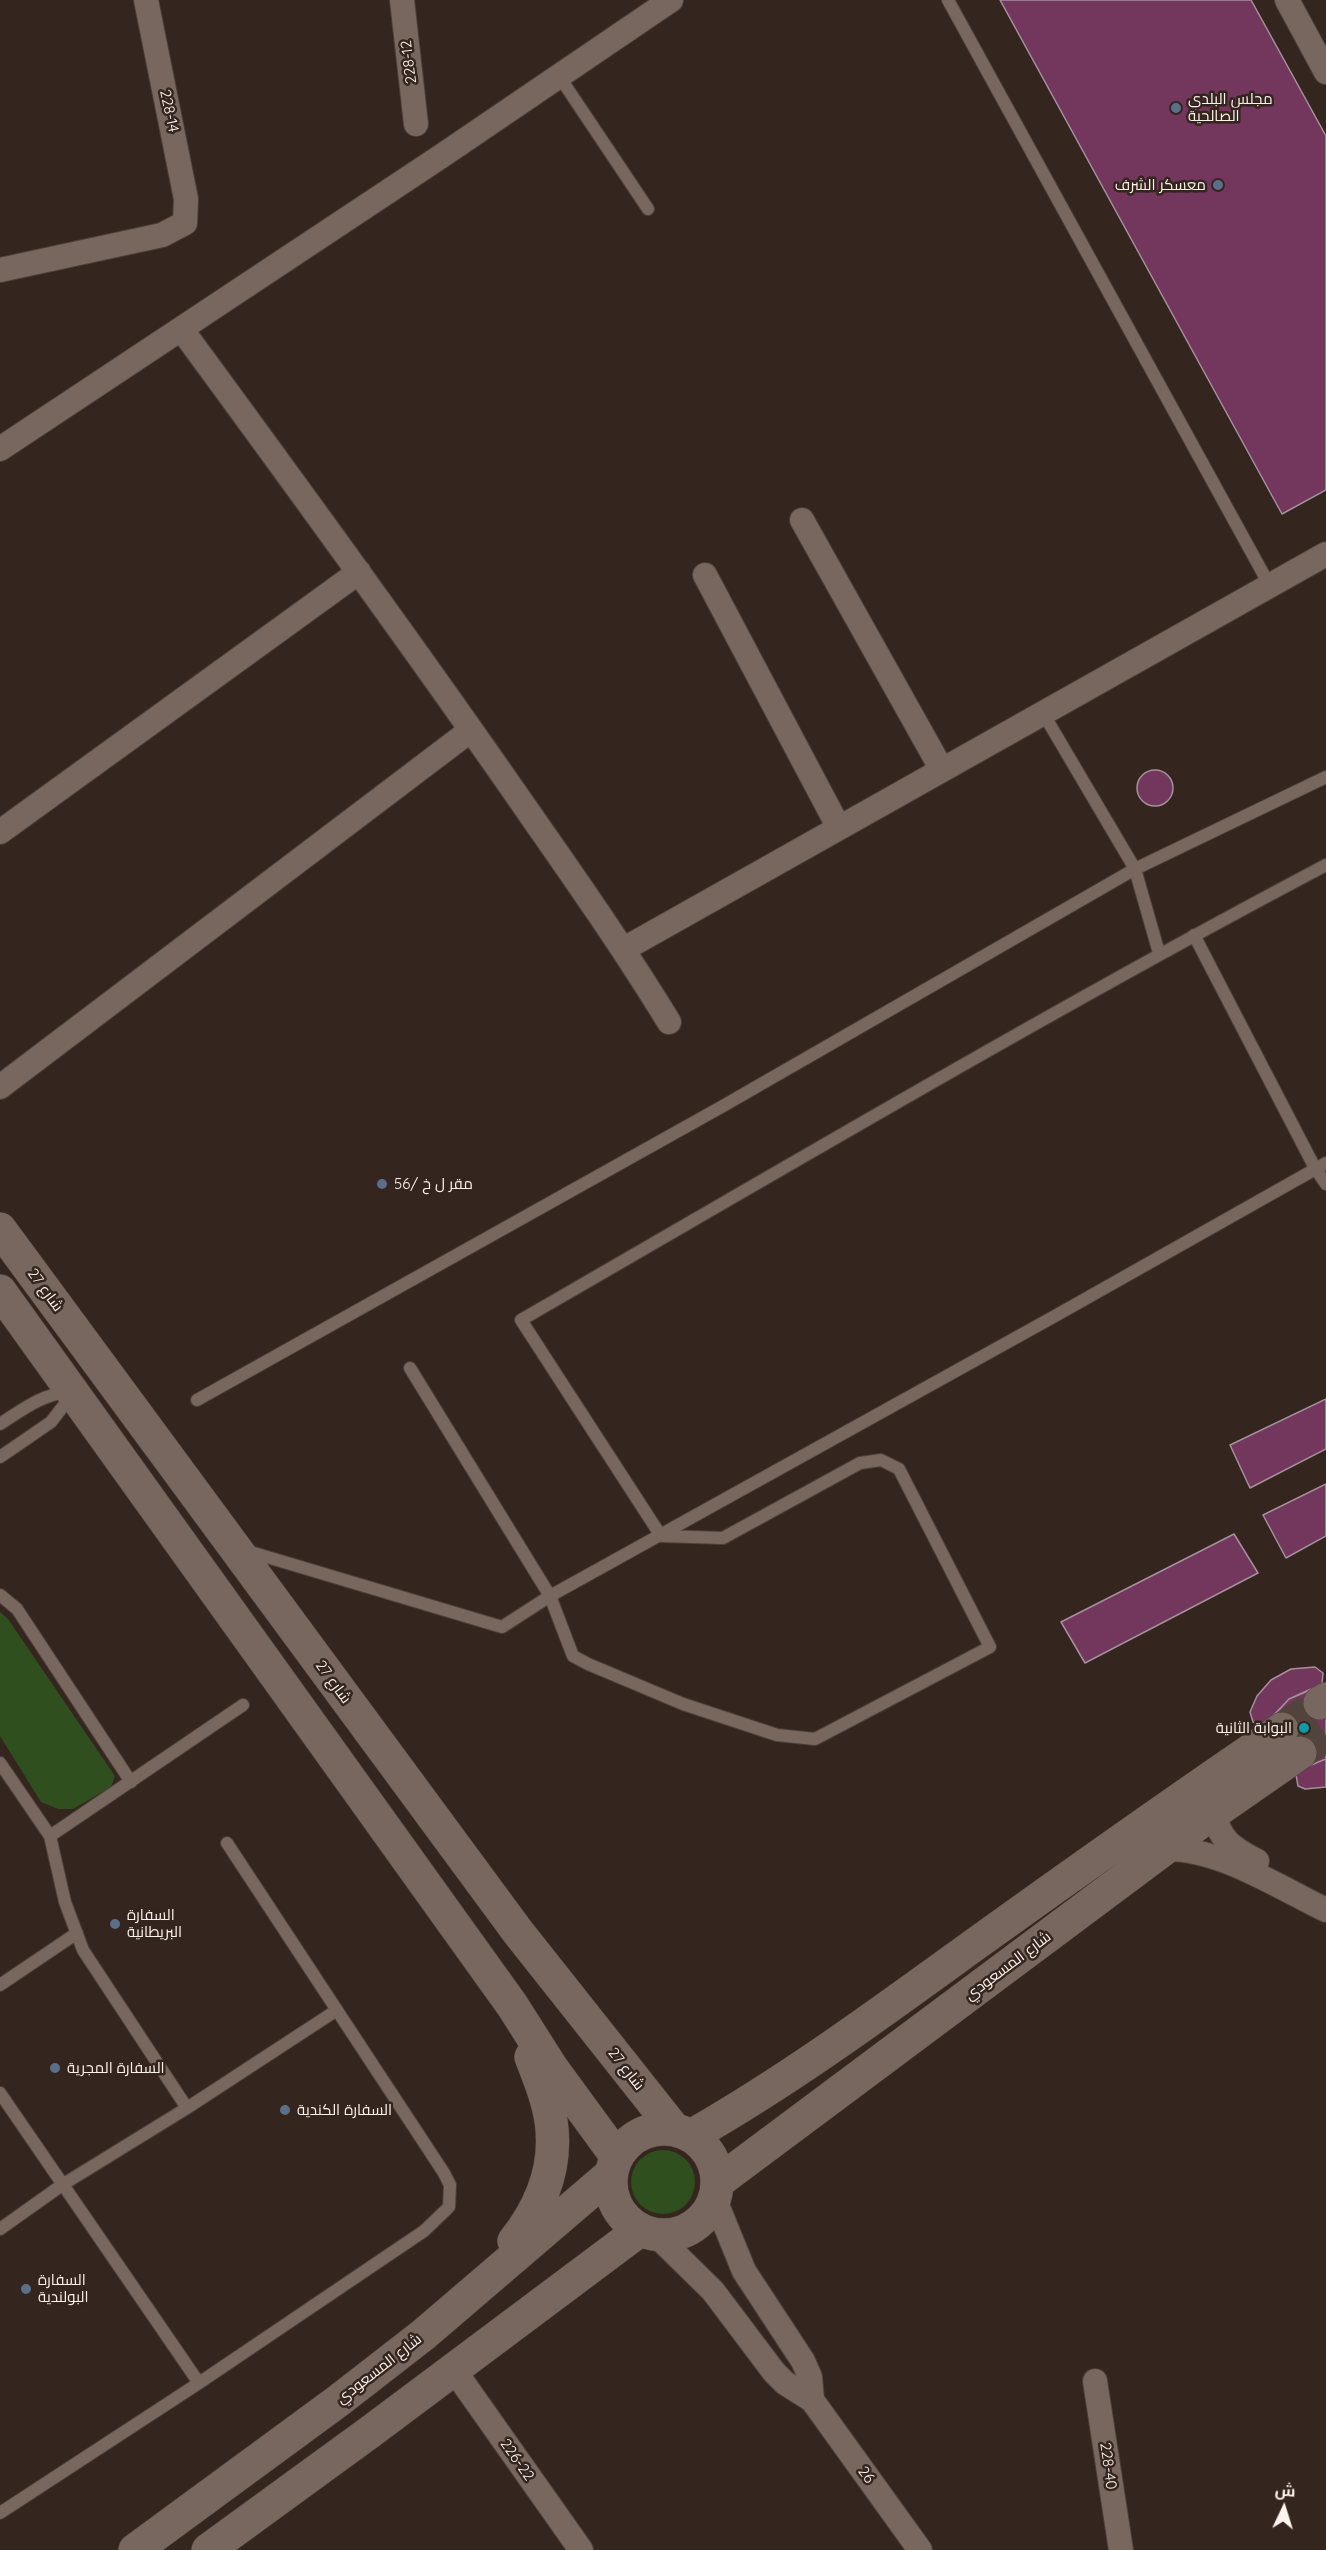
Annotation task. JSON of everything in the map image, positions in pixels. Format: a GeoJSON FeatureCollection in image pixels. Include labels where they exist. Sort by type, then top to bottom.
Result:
{"type":"FeatureCollection","features":[{"type":"Feature","properties":{"kind":"main road","name":"شارع 27"},"geometry":{"type":"LineString","coordinates":[[0,1228],[518,1932],[682,2133]]}},
{"type":"Feature","properties":{"kind":"main road"},"geometry":{"type":"LineString","coordinates":[[0,1291],[512,2005],[614,2165]]}},
{"type":"Feature","properties":{"kind":"main road"},"geometry":{"type":"LineString","coordinates":[[73,1392],[103,1369]]}},
{"type":"Feature","properties":{"kind":"main road","name":"شارع المسعودي"},"geometry":{"type":"LineString","coordinates":[[682,2133],[740,2108],[835,2046],[1175,1801],[1291,1741],[1215,1812],[716,2191]]}},
{"type":"Feature","properties":{"kind":"main road"},"geometry":{"type":"LineString","coordinates":[[474,2291],[537,2209],[548,2182],[551,2135],[548,2105],[512,2005]]}},
{"type":"Feature","properties":{"kind":"main road"},"geometry":{"type":"LineString","coordinates":[[657,2129],[682,2133],[705,2148],[710,2156],[714,2164],[716,2191],[706,2216],[692,2228],[674,2235],[648,2233],[626,2220],[616,2206],[611,2190],[614,2165],[627,2144],[640,2134],[657,2129]]}},
{"type":"Feature","properties":{"kind":"main road","name":"شارع المسعودي"},"geometry":{"type":"LineString","coordinates":[[135,2550],[338,2401],[474,2291],[614,2165]]}},
{"type":"Feature","properties":{"kind":"main road"},"geometry":{"type":"LineString","coordinates":[[208,2550],[453,2370],[648,2233]]}},
{"type":"Feature","properties":{"kind":"street","name":"228-14"},"geometry":{"type":"LineString","coordinates":[[0,270],[162,235],[184,223],[186,199],[146,0]]}},
{"type":"Feature","properties":{"kind":"street","name":"228-12"},"geometry":{"type":"LineString","coordinates":[[402,0],[416,124]]}},
{"type":"Feature","properties":{"kind":"street"},"geometry":{"type":"LineString","coordinates":[[0,449],[182,330],[670,0]]}},
{"type":"Feature","properties":{"kind":"street"},"geometry":{"type":"LineString","coordinates":[[1287,0],[1326,72]]}},
{"type":"Feature","properties":{"kind":"street"},"geometry":{"type":"LineString","coordinates":[[182,330],[471,730],[624,949],[669,1022]]}},
{"type":"Feature","properties":{"kind":"street"},"geometry":{"type":"LineString","coordinates":[[802,520],[942,770]]}},
{"type":"Feature","properties":{"kind":"street"},"geometry":{"type":"LineString","coordinates":[[624,949],[1326,554]]}},
{"type":"Feature","properties":{"kind":"street"},"geometry":{"type":"LineString","coordinates":[[0,832],[359,572]]}},
{"type":"Feature","properties":{"kind":"street"},"geometry":{"type":"LineString","coordinates":[[705,575],[839,828]]}},
{"type":"Feature","properties":{"kind":"street"},"geometry":{"type":"LineString","coordinates":[[0,1087],[471,730]]}},
{"type":"Feature","properties":{"kind":"street"},"geometry":{"type":"LineString","coordinates":[[1215,1812],[1218,1829],[1235,1850],[1326,1895]]}},
{"type":"Feature","properties":{"kind":"street"},"geometry":{"type":"LineString","coordinates":[[1164,1849],[1206,1853],[1326,1910]]}},
{"type":"Feature","properties":{"kind":"street"},"geometry":{"type":"LineString","coordinates":[[716,2191],[744,2271],[803,2361],[810,2377],[812,2400]]}},
{"type":"Feature","properties":{"kind":"street"},"geometry":{"type":"LineString","coordinates":[[648,2233],[713,2291],[774,2372],[785,2383],[812,2400]]}},
{"type":"Feature","properties":{"kind":"street","name":"226-22"},"geometry":{"type":"LineString","coordinates":[[453,2370],[581,2550]]}},
{"type":"Feature","properties":{"kind":"street","name":"228-40"},"geometry":{"type":"LineString","coordinates":[[1095,2381],[1121,2550]]}},
{"type":"Feature","properties":{"kind":"street","name":"26"},"geometry":{"type":"LineString","coordinates":[[812,2400],[920,2550]]}},
{"type":"Feature","properties":{"kind":"lane"},"geometry":{"type":"LineString","coordinates":[[948,0],[1270,586]]}},
{"type":"Feature","properties":{"kind":"lane"},"geometry":{"type":"LineString","coordinates":[[559,76],[648,209]]}},
{"type":"Feature","properties":{"kind":"lane"},"geometry":{"type":"LineString","coordinates":[[1043,713],[1135,869],[1159,953]]}},
{"type":"Feature","properties":{"kind":"lane"},"geometry":{"type":"LineString","coordinates":[[197,1400],[733,1101],[1135,869],[1326,777]]}},
{"type":"Feature","properties":{"kind":"lane"},"geometry":{"type":"LineString","coordinates":[[661,1536],[521,1320],[1159,953],[1326,865]]}},
{"type":"Feature","properties":{"kind":"lane"},"geometry":{"type":"LineString","coordinates":[[1194,935],[1321,1165],[1326,1184]]}},
{"type":"Feature","properties":{"kind":"lane"},"geometry":{"type":"LineString","coordinates":[[234,1548],[502,1627],[550,1596],[1055,1316],[1321,1165]]}},
{"type":"Feature","properties":{"kind":"lane"},"geometry":{"type":"LineString","coordinates":[[410,1368],[550,1596],[573,1656],[651,1692],[777,1735],[815,1739],[990,1647],[899,1469],[881,1460],[860,1463],[723,1538],[661,1536]]}},
{"type":"Feature","properties":{"kind":"lane"},"geometry":{"type":"LineString","coordinates":[[0,1424],[37,1401],[49,1396],[73,1392]]}},
{"type":"Feature","properties":{"kind":"lane"},"geometry":{"type":"LineString","coordinates":[[0,1457],[51,1422],[60,1413],[73,1392]]}},
{"type":"Feature","properties":{"kind":"lane"},"geometry":{"type":"LineString","coordinates":[[0,1595],[17,1609],[131,1782]]}},
{"type":"Feature","properties":{"kind":"lane"},"geometry":{"type":"LineString","coordinates":[[50,1836],[243,1705]]}},
{"type":"Feature","properties":{"kind":"lane"},"geometry":{"type":"LineString","coordinates":[[0,1763],[50,1836],[65,1902],[83,1950],[187,2108]]}},
{"type":"Feature","properties":{"kind":"lane"},"geometry":{"type":"LineString","coordinates":[[0,2513],[199,2383],[424,2231],[449,2207],[450,2186],[444,2173],[227,1842]]}},
{"type":"Feature","properties":{"kind":"lane"},"geometry":{"type":"LineString","coordinates":[[0,1985],[77,1933]]}},
{"type":"Feature","properties":{"kind":"lane"},"geometry":{"type":"LineString","coordinates":[[0,2229],[62,2185],[187,2108],[337,2010]]}},
{"type":"Feature","properties":{"kind":"lane"},"geometry":{"type":"LineString","coordinates":[[0,2093],[199,2383]]}},
{"type":"Feature","properties":{"kind":"green space"},"geometry":{"type":"Polygon","coordinates":[[[0,1612],[8,1619],[115,1776],[111,1787],[73,1809],[58,1809],[41,1802],[0,1736],[0,1612]]]}},
{"type":"Feature","properties":{"kind":"green space"},"geometry":{"type":"Polygon","coordinates":[[[657,2150],[669,2150],[686,2159],[693,2170],[695,2182],[693,2194],[686,2205],[669,2214],[657,2214],[645,2209],[636,2200],[631,2188],[631,2176],[636,2164],[645,2155],[657,2150]]]}},
{"type":"Feature","properties":{"kind":"building"},"geometry":{"type":"Polygon","coordinates":[[[1000,0],[1251,0],[1326,136],[1326,490],[1282,514],[1000,0]]]}},
{"type":"Feature","properties":{"kind":"building"},"geometry":{"type":"Polygon","coordinates":[[[1155,770],[1168,775],[1173,788],[1168,801],[1155,806],[1142,801],[1137,788],[1142,775],[1155,770]]]}},
{"type":"Feature","properties":{"kind":"building"},"geometry":{"type":"Polygon","coordinates":[[[1326,1399],[1326,1449],[1250,1488],[1230,1445],[1326,1399]]]}},
{"type":"Feature","properties":{"kind":"building"},"geometry":{"type":"Polygon","coordinates":[[[1326,1484],[1326,1536],[1286,1558],[1263,1515],[1326,1484]]]}},
{"type":"Feature","properties":{"kind":"building"},"geometry":{"type":"Polygon","coordinates":[[[1234,1534],[1258,1573],[1085,1663],[1061,1622],[1234,1534]]]}},
{"type":"Feature","properties":{"kind":"building"},"geometry":{"type":"Polygon","coordinates":[[[1315,1667],[1323,1673],[1322,1684],[1289,1699],[1268,1722],[1260,1725],[1253,1722],[1250,1712],[1257,1696],[1271,1680],[1291,1669],[1315,1667]]]}},
{"type":"Feature","properties":{"kind":"building","name":"البوابة الثانية"},"geometry":{"type":"Polygon","coordinates":[[[1315,1688],[1326,1714],[1326,1759],[1304,1768],[1270,1719],[1289,1699],[1315,1688]]]}},
{"type":"Feature","properties":{"kind":"building"},"geometry":{"type":"Polygon","coordinates":[[[1326,1759],[1326,1787],[1305,1789],[1298,1786],[1296,1775],[1301,1769],[1326,1759]]]}},
{"type":"Feature","properties":{"kind":"tunnel"},"geometry":{"type":"LineString","coordinates":[[1282,1729],[1320,1703]]}},
{"type":"Feature","properties":{"kind":"tunnel"},"geometry":{"type":"LineString","coordinates":[[1300,1753],[1326,1735]]}},
{"type":"Feature","properties":{"kind":"place","name":"مجلس البلدي الصالحية"},"geometry":{"type":"Point","coordinates":[1176,108]}},
{"type":"Feature","properties":{"kind":"place","name":"معسكر الشرف"},"geometry":{"type":"Point","coordinates":[1218,185]}},
{"type":"Feature","properties":{"kind":"place","name":"مقر ل خ /56"},"geometry":{"type":"Point","coordinates":[382,1184]}},
{"type":"Feature","properties":{"kind":"place","name":"البوابة الثانية"},"geometry":{"type":"Point","coordinates":[1304,1728]}},
{"type":"Feature","properties":{"kind":"place","name":"السفارة البريطانية"},"geometry":{"type":"Point","coordinates":[115,1924]}},
{"type":"Feature","properties":{"kind":"place","name":"السفارة المجرية"},"geometry":{"type":"Point","coordinates":[55,2068]}},
{"type":"Feature","properties":{"kind":"place","name":"السفارة الكندية"},"geometry":{"type":"Point","coordinates":[285,2110]}},
{"type":"Feature","properties":{"kind":"place","name":"السفارة البولندية"},"geometry":{"type":"Point","coordinates":[26,2289]}}]}
